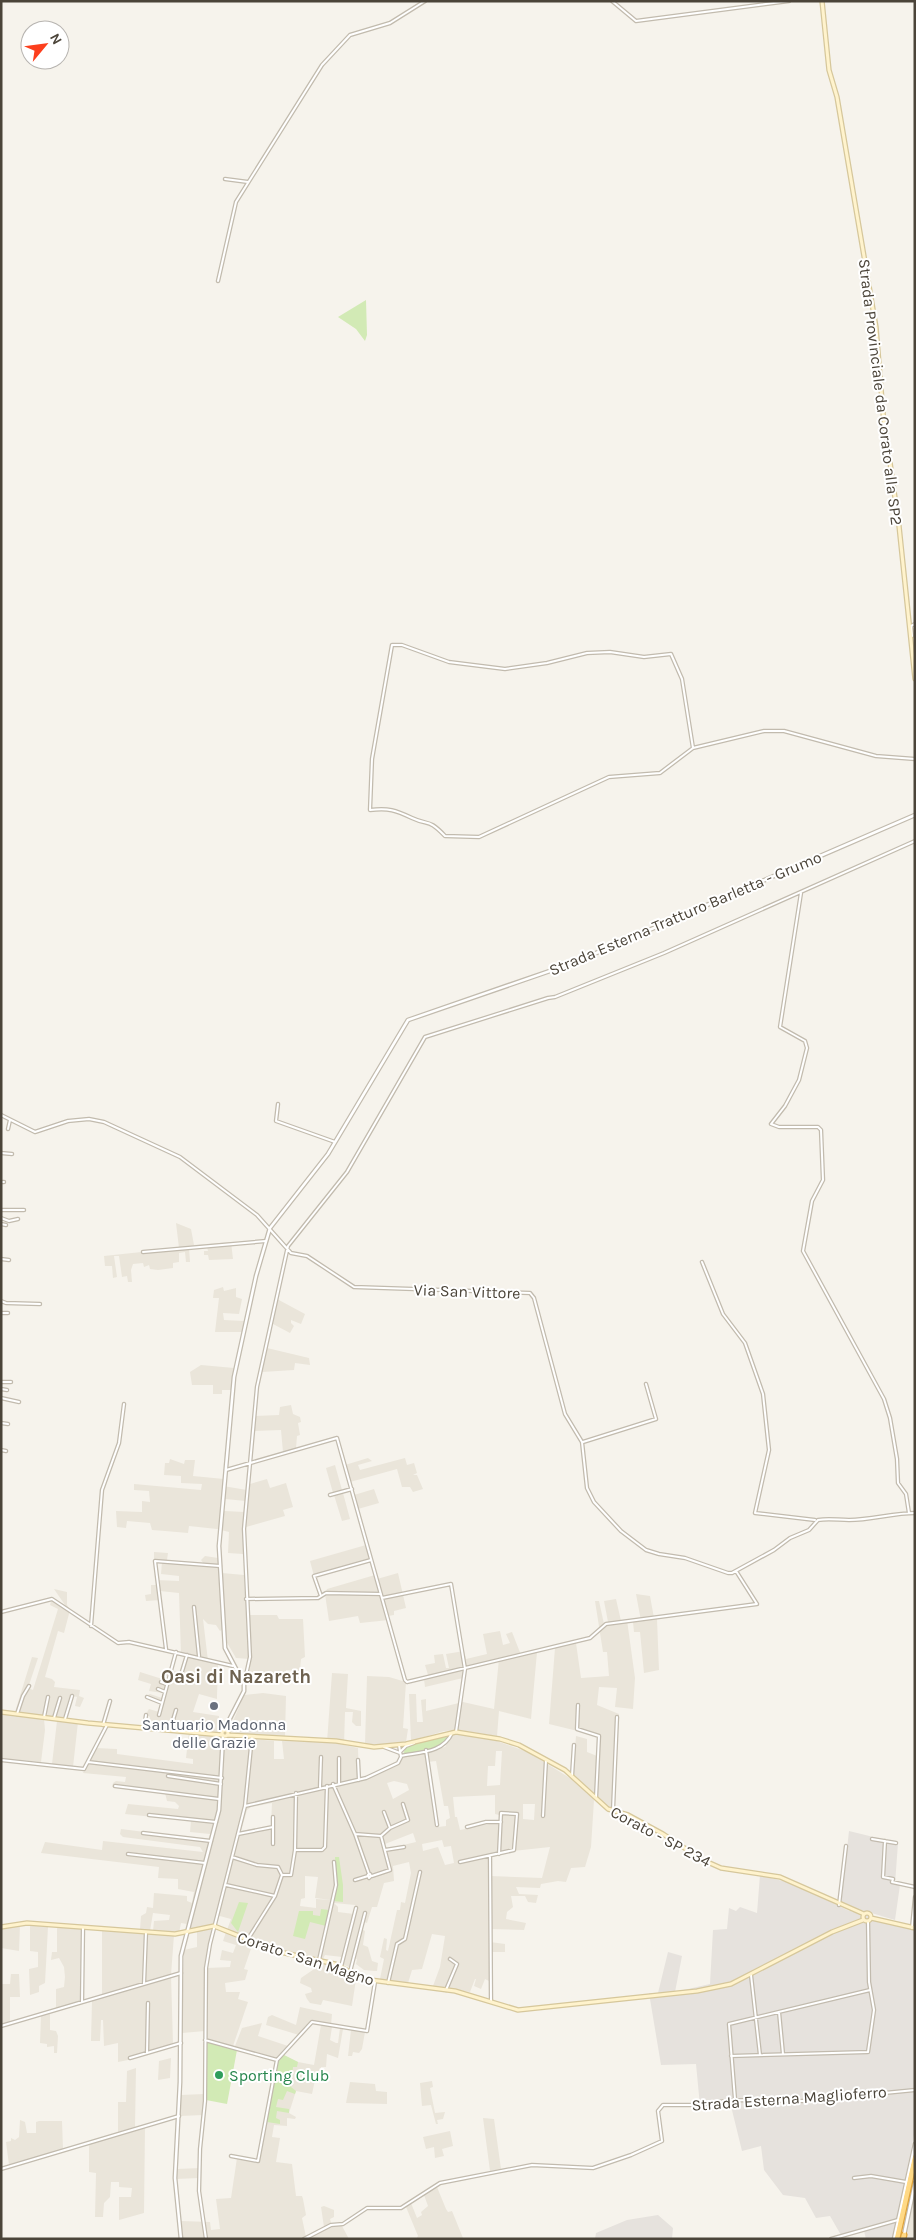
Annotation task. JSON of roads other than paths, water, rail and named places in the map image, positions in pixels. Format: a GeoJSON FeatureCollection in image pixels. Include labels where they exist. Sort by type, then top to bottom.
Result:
{"type":"FeatureCollection","features":[{"type":"Feature","properties":{"kind":"highway"},"geometry":{"type":"LineString","coordinates":[[899,2238],[915,2158]]}},
{"type":"Feature","properties":{"kind":"highway"},"geometry":{"type":"LineString","coordinates":[[899,2238],[915,2172]]}},
{"type":"Feature","properties":{"kind":"main road","name":"Strada Provinciale da Corato alla SP2"},"geometry":{"type":"LineString","coordinates":[[822,1],[829,70],[836,94],[876,327],[882,413],[899,526],[915,679]]}},
{"type":"Feature","properties":{"kind":"main road"},"geometry":{"type":"LineString","coordinates":[[1,1712],[105,1725],[225,1733]]}},
{"type":"Feature","properties":{"kind":"main road","name":"Corato - SP 234"},"geometry":{"type":"LineString","coordinates":[[225,1733],[252,1737],[302,1738],[382,1747],[399,1746],[454,1732],[500,1739],[519,1745],[546,1760],[572,1776],[608,1809],[663,1834],[703,1860],[721,1868],[780,1877],[839,1905],[868,1914],[867,1920]]}},
{"type":"Feature","properties":{"kind":"main road"},"geometry":{"type":"LineString","coordinates":[[864,1914],[867,1920],[913,1928]]}},
{"type":"Feature","properties":{"kind":"main road","name":"Corato - San Magno"},"geometry":{"type":"LineString","coordinates":[[214,1926],[280,1952],[340,1966],[363,1979],[446,1990],[518,2010],[697,1991],[731,1984],[751,1976],[832,1932],[867,1920]]}},
{"type":"Feature","properties":{"kind":"main road"},"geometry":{"type":"LineString","coordinates":[[1,1927],[27,1923],[175,1934],[214,1926]]}},
{"type":"Feature","properties":{"kind":"street"},"geometry":{"type":"LineString","coordinates":[[218,281],[236,202],[322,65],[350,35],[390,23],[425,1]]}},
{"type":"Feature","properties":{"kind":"street"},"geometry":{"type":"LineString","coordinates":[[612,1],[636,21],[789,1]]}},
{"type":"Feature","properties":{"kind":"street"},"geometry":{"type":"LineString","coordinates":[[225,179],[248,182]]}},
{"type":"Feature","properties":{"kind":"street"},"geometry":{"type":"LineString","coordinates":[[911,641],[911,626],[915,624]]}},
{"type":"Feature","properties":{"kind":"street"},"geometry":{"type":"LineString","coordinates":[[693,748],[682,679],[671,654],[644,657],[610,652],[587,653],[547,663],[505,669],[448,662],[402,645],[392,645],[372,759],[370,810],[384,809],[401,812],[412,818],[434,824],[445,836],[479,837],[609,777],[660,773],[693,748],[764,732],[784,732],[876,756],[915,759]]}},
{"type":"Feature","properties":{"kind":"street","name":"Strada Esterna Tratturo Barletta - Grumo"},"geometry":{"type":"LineString","coordinates":[[244,1684],[225,1648],[219,1546],[234,1377],[266,1241],[270,1228],[335,1142],[408,1020],[573,963],[915,815]]}},
{"type":"Feature","properties":{"kind":"street"},"geometry":{"type":"LineString","coordinates":[[181,2239],[175,2178],[181,2043],[181,1956],[216,1822],[220,1799],[225,1733],[244,1691],[244,1684],[247,1678],[250,1657],[244,1530],[257,1387],[291,1239],[347,1172],[425,1037],[548,998],[555,998],[664,953],[915,841]]}},
{"type":"Feature","properties":{"kind":"street"},"geometry":{"type":"LineString","coordinates":[[801,892],[780,1027],[805,1041],[807,1048],[799,1080],[785,1106],[771,1124],[779,1127],[818,1127],[821,1130],[823,1180],[810,1208],[803,1251],[884,1399],[890,1418],[897,1460],[898,1483],[906,1494],[909,1513]]}},
{"type":"Feature","properties":{"kind":"street"},"geometry":{"type":"LineString","coordinates":[[278,1104],[276,1122],[335,1142]]}},
{"type":"Feature","properties":{"kind":"street","name":"Via San Vittore"},"geometry":{"type":"LineString","coordinates":[[1,1116],[35,1132],[78,1119],[89,1118],[104,1122],[186,1161],[270,1228],[288,1250],[307,1256],[354,1287],[530,1293],[534,1298],[565,1414],[582,1442],[588,1494],[633,1542],[659,1554],[685,1558],[728,1573],[736,1571]]}},
{"type":"Feature","properties":{"kind":"street"},"geometry":{"type":"LineString","coordinates":[[8,1129],[10,1120]]}},
{"type":"Feature","properties":{"kind":"street"},"geometry":{"type":"LineString","coordinates":[[1,1154],[12,1154]]}},
{"type":"Feature","properties":{"kind":"street"},"geometry":{"type":"LineString","coordinates":[[1,1210],[24,1210]]}},
{"type":"Feature","properties":{"kind":"street"},"geometry":{"type":"LineString","coordinates":[[1,1218],[9,1221],[18,1219]]}},
{"type":"Feature","properties":{"kind":"street"},"geometry":{"type":"LineString","coordinates":[[1,1224],[6,1225]]}},
{"type":"Feature","properties":{"kind":"street"},"geometry":{"type":"LineString","coordinates":[[143,1252],[266,1241]]}},
{"type":"Feature","properties":{"kind":"street"},"geometry":{"type":"LineString","coordinates":[[1,1259],[9,1260]]}},
{"type":"Feature","properties":{"kind":"street"},"geometry":{"type":"LineString","coordinates":[[702,1262],[723,1314],[745,1343],[763,1394],[769,1450],[754,1513],[818,1520],[831,1518],[848,1520],[915,1513]]}},
{"type":"Feature","properties":{"kind":"street"},"geometry":{"type":"LineString","coordinates":[[1,1301],[6,1303],[40,1304]]}},
{"type":"Feature","properties":{"kind":"street"},"geometry":{"type":"LineString","coordinates":[[1,1313],[8,1313]]}},
{"type":"Feature","properties":{"kind":"street"},"geometry":{"type":"LineString","coordinates":[[1,1382],[11,1382]]}},
{"type":"Feature","properties":{"kind":"street"},"geometry":{"type":"LineString","coordinates":[[582,1442],[656,1419],[646,1384]]}},
{"type":"Feature","properties":{"kind":"street"},"geometry":{"type":"LineString","coordinates":[[1,1389],[7,1390]]}},
{"type":"Feature","properties":{"kind":"street"},"geometry":{"type":"LineString","coordinates":[[1,1398],[20,1402]]}},
{"type":"Feature","properties":{"kind":"street"},"geometry":{"type":"LineString","coordinates":[[91,1626],[102,1490],[118,1443],[124,1404]]}},
{"type":"Feature","properties":{"kind":"street"},"geometry":{"type":"LineString","coordinates":[[1,1423],[8,1424]]}},
{"type":"Feature","properties":{"kind":"street"},"geometry":{"type":"LineString","coordinates":[[226,1470],[251,1461],[334,1438],[338,1440],[405,1680],[410,1682],[590,1638],[606,1624],[757,1604],[736,1571],[774,1550],[790,1538],[809,1530],[818,1520]]}},
{"type":"Feature","properties":{"kind":"street"},"geometry":{"type":"LineString","coordinates":[[1,1450],[6,1451]]}},
{"type":"Feature","properties":{"kind":"street"},"geometry":{"type":"LineString","coordinates":[[330,1495],[352,1489]]}},
{"type":"Feature","properties":{"kind":"street"},"geometry":{"type":"LineString","coordinates":[[166,1649],[155,1560],[220,1566]]}},
{"type":"Feature","properties":{"kind":"street"},"geometry":{"type":"LineString","coordinates":[[321,1596],[314,1576],[372,1560]]}},
{"type":"Feature","properties":{"kind":"street"},"geometry":{"type":"LineString","coordinates":[[382,1598],[450,1583],[461,1637],[465,1669],[454,1732],[445,1745],[400,1755],[382,1747]]}},
{"type":"Feature","properties":{"kind":"street"},"geometry":{"type":"LineString","coordinates":[[246,1599],[321,1596],[326,1593],[381,1594]]}},
{"type":"Feature","properties":{"kind":"street"},"geometry":{"type":"LineString","coordinates":[[1,1612],[52,1599],[118,1643],[129,1642],[166,1649],[233,1666]]}},
{"type":"Feature","properties":{"kind":"street"},"geometry":{"type":"LineString","coordinates":[[194,1608],[199,1656]]}},
{"type":"Feature","properties":{"kind":"street"},"geometry":{"type":"LineString","coordinates":[[159,1715],[176,1652]]}},
{"type":"Feature","properties":{"kind":"street"},"geometry":{"type":"LineString","coordinates":[[185,1680],[180,1678],[187,1655]]}},
{"type":"Feature","properties":{"kind":"street"},"geometry":{"type":"LineString","coordinates":[[164,1672],[170,1674]]}},
{"type":"Feature","properties":{"kind":"street"},"geometry":{"type":"LineString","coordinates":[[161,1682],[167,1684]]}},
{"type":"Feature","properties":{"kind":"street"},"geometry":{"type":"LineString","coordinates":[[17,1714],[22,1696],[29,1686]]}},
{"type":"Feature","properties":{"kind":"street"},"geometry":{"type":"LineString","coordinates":[[158,1689],[165,1692]]}},
{"type":"Feature","properties":{"kind":"street"},"geometry":{"type":"LineString","coordinates":[[65,1719],[72,1696]]}},
{"type":"Feature","properties":{"kind":"street"},"geometry":{"type":"LineString","coordinates":[[44,1717],[48,1697]]}},
{"type":"Feature","properties":{"kind":"street"},"geometry":{"type":"LineString","coordinates":[[147,1697],[162,1702]]}},
{"type":"Feature","properties":{"kind":"street"},"geometry":{"type":"LineString","coordinates":[[54,1718],[60,1698]]}},
{"type":"Feature","properties":{"kind":"street"},"geometry":{"type":"LineString","coordinates":[[1,1760],[84,1769],[105,1725],[110,1700]]}},
{"type":"Feature","properties":{"kind":"street"},"geometry":{"type":"LineString","coordinates":[[578,1705],[577,1729],[599,1736],[596,1798]]}},
{"type":"Feature","properties":{"kind":"street"},"geometry":{"type":"LineString","coordinates":[[170,1730],[176,1710]]}},
{"type":"Feature","properties":{"kind":"street"},"geometry":{"type":"LineString","coordinates":[[144,1728],[146,1716]]}},
{"type":"Feature","properties":{"kind":"street"},"geometry":{"type":"LineString","coordinates":[[613,1810],[617,1717]]}},
{"type":"Feature","properties":{"kind":"street"},"geometry":{"type":"LineString","coordinates":[[206,2239],[199,2191],[200,2149],[205,2101],[206,1968],[214,1926],[245,1806],[252,1737]]}},
{"type":"Feature","properties":{"kind":"street"},"geometry":{"type":"LineString","coordinates":[[245,1806],[333,1784],[359,1780],[398,1763],[400,1755],[406,1746],[416,1742]]}},
{"type":"Feature","properties":{"kind":"street"},"geometry":{"type":"LineString","coordinates":[[572,1776],[574,1745]]}},
{"type":"Feature","properties":{"kind":"street"},"geometry":{"type":"LineString","coordinates":[[399,1746],[400,1755]]}},
{"type":"Feature","properties":{"kind":"street"},"geometry":{"type":"LineString","coordinates":[[426,1750],[437,1825]]}},
{"type":"Feature","properties":{"kind":"street"},"geometry":{"type":"LineString","coordinates":[[320,1787],[321,1757]]}},
{"type":"Feature","properties":{"kind":"street"},"geometry":{"type":"LineString","coordinates":[[339,1758],[339,1783]]}},
{"type":"Feature","properties":{"kind":"street"},"geometry":{"type":"LineString","coordinates":[[358,1760],[359,1780]]}},
{"type":"Feature","properties":{"kind":"street"},"geometry":{"type":"LineString","coordinates":[[543,1816],[546,1760]]}},
{"type":"Feature","properties":{"kind":"street"},"geometry":{"type":"LineString","coordinates":[[88,1762],[222,1778]]}},
{"type":"Feature","properties":{"kind":"street"},"geometry":{"type":"LineString","coordinates":[[168,1776],[221,1784]]}},
{"type":"Feature","properties":{"kind":"street"},"geometry":{"type":"LineString","coordinates":[[333,1784],[355,1834],[369,1875]]}},
{"type":"Feature","properties":{"kind":"street"},"geometry":{"type":"LineString","coordinates":[[114,1786],[220,1799]]}},
{"type":"Feature","properties":{"kind":"street"},"geometry":{"type":"LineString","coordinates":[[295,1850],[322,1850],[325,1847],[327,1786]]}},
{"type":"Feature","properties":{"kind":"street"},"geometry":{"type":"LineString","coordinates":[[282,1875],[291,1875],[295,1850],[296,1793]]}},
{"type":"Feature","properties":{"kind":"street"},"geometry":{"type":"LineString","coordinates":[[355,1834],[381,1836],[390,1828],[408,1820],[403,1804]]}},
{"type":"Feature","properties":{"kind":"street"},"geometry":{"type":"LineString","coordinates":[[384,1812],[390,1828]]}},
{"type":"Feature","properties":{"kind":"street"},"geometry":{"type":"LineString","coordinates":[[460,1862],[490,1857],[514,1850],[517,1814],[502,1814],[499,1854]]}},
{"type":"Feature","properties":{"kind":"street"},"geometry":{"type":"LineString","coordinates":[[149,1815],[216,1822]]}},
{"type":"Feature","properties":{"kind":"street"},"geometry":{"type":"LineString","coordinates":[[273,1817],[273,1844]]}},
{"type":"Feature","properties":{"kind":"street"},"geometry":{"type":"LineString","coordinates":[[467,1827],[486,1822],[501,1822]]}},
{"type":"Feature","properties":{"kind":"street"},"geometry":{"type":"LineString","coordinates":[[238,1834],[273,1827]]}},
{"type":"Feature","properties":{"kind":"street"},"geometry":{"type":"LineString","coordinates":[[142,1832],[211,1841]]}},
{"type":"Feature","properties":{"kind":"street"},"geometry":{"type":"LineString","coordinates":[[355,1880],[390,1870],[381,1836]]}},
{"type":"Feature","properties":{"kind":"street"},"geometry":{"type":"LineString","coordinates":[[872,1839],[896,1843]]}},
{"type":"Feature","properties":{"kind":"street"},"geometry":{"type":"LineString","coordinates":[[885,1841],[883,1877],[893,1879],[892,1882],[915,1887]]}},
{"type":"Feature","properties":{"kind":"street"},"geometry":{"type":"LineString","coordinates":[[839,1905],[846,1846]]}},
{"type":"Feature","properties":{"kind":"street"},"geometry":{"type":"LineString","coordinates":[[385,1850],[404,1847]]}},
{"type":"Feature","properties":{"kind":"street"},"geometry":{"type":"LineString","coordinates":[[128,1854],[205,1863]]}},
{"type":"Feature","properties":{"kind":"street"},"geometry":{"type":"LineString","coordinates":[[232,1857],[257,1865],[278,1867],[282,1875],[275,1896],[247,1939]]}},
{"type":"Feature","properties":{"kind":"street"},"geometry":{"type":"LineString","coordinates":[[490,1857],[491,2002]]}},
{"type":"Feature","properties":{"kind":"street"},"geometry":{"type":"LineString","coordinates":[[319,1961],[336,1886],[334,1862]]}},
{"type":"Feature","properties":{"kind":"street"},"geometry":{"type":"LineString","coordinates":[[388,1983],[397,1944],[405,1939],[420,1872]]}},
{"type":"Feature","properties":{"kind":"street"},"geometry":{"type":"LineString","coordinates":[[225,1884],[275,1896]]}},
{"type":"Feature","properties":{"kind":"street"},"geometry":{"type":"LineString","coordinates":[[913,1928],[915,1897]]}},
{"type":"Feature","properties":{"kind":"street"},"geometry":{"type":"LineString","coordinates":[[340,1966],[356,1908]]}},
{"type":"Feature","properties":{"kind":"street"},"geometry":{"type":"LineString","coordinates":[[350,1972],[365,1913]]}},
{"type":"Feature","properties":{"kind":"street"},"geometry":{"type":"LineString","coordinates":[[731,2056],[868,2052],[874,2010],[870,1990],[867,1920]]}},
{"type":"Feature","properties":{"kind":"street"},"geometry":{"type":"LineString","coordinates":[[82,2002],[83,1927]]}},
{"type":"Feature","properties":{"kind":"street"},"geometry":{"type":"LineString","coordinates":[[144,1985],[146,1932]]}},
{"type":"Feature","properties":{"kind":"street"},"geometry":{"type":"LineString","coordinates":[[446,1990],[457,1964],[450,1959]]}},
{"type":"Feature","properties":{"kind":"street"},"geometry":{"type":"LineString","coordinates":[[1,2026],[181,1974]]}},
{"type":"Feature","properties":{"kind":"street"},"geometry":{"type":"LineString","coordinates":[[751,1976],[760,2055]]}},
{"type":"Feature","properties":{"kind":"street"},"geometry":{"type":"LineString","coordinates":[[231,2156],[258,2161],[277,2060],[312,2022],[367,2031],[375,1982]]}},
{"type":"Feature","properties":{"kind":"street"},"geometry":{"type":"LineString","coordinates":[[735,2100],[729,2024],[870,1990]]}},
{"type":"Feature","properties":{"kind":"street"},"geometry":{"type":"LineString","coordinates":[[147,2052],[148,2002]]}},
{"type":"Feature","properties":{"kind":"street"},"geometry":{"type":"LineString","coordinates":[[779,2012],[783,2054]]}},
{"type":"Feature","properties":{"kind":"street"},"geometry":{"type":"LineString","coordinates":[[206,2040],[277,2060]]}},
{"type":"Feature","properties":{"kind":"street"},"geometry":{"type":"LineString","coordinates":[[130,2058],[181,2043]]}},
{"type":"Feature","properties":{"kind":"street","name":"Strada Esterna Maglioferro"},"geometry":{"type":"LineString","coordinates":[[304,2239],[331,2225],[343,2224],[367,2208],[401,2208],[440,2183],[532,2165],[593,2168],[631,2155],[661,2142],[663,2138],[658,2111],[661,2106],[694,2105],[735,2100],[804,2101],[915,2090]]}},
{"type":"Feature","properties":{"kind":"street"},"geometry":{"type":"LineString","coordinates":[[1,2169],[179,2116]]}},
{"type":"Feature","properties":{"kind":"street"},"geometry":{"type":"LineString","coordinates":[[899,2238],[898,2220],[915,2144]]}},
{"type":"Feature","properties":{"kind":"street"},"geometry":{"type":"LineString","coordinates":[[854,2178],[871,2176],[906,2182]]}},
{"type":"Feature","properties":{"kind":"street"},"geometry":{"type":"LineString","coordinates":[[899,2238],[915,2183]]}},
{"type":"Feature","properties":{"kind":"street"},"geometry":{"type":"LineString","coordinates":[[831,2239],[898,2220]]}},
{"type":"Feature","properties":{"kind":"place","name":"Santuario Madonna delle Grazie"},"geometry":{"type":"Point","coordinates":[214,1706]}},
{"type":"Feature","properties":{"kind":"place","name":"Sporting Club"},"geometry":{"type":"Point","coordinates":[219,2075]}},
{"type":"Feature","properties":{"kind":"district","name":"Oasi di Nazareth"},"geometry":{"type":"Point","coordinates":[236,1676]}}]}
